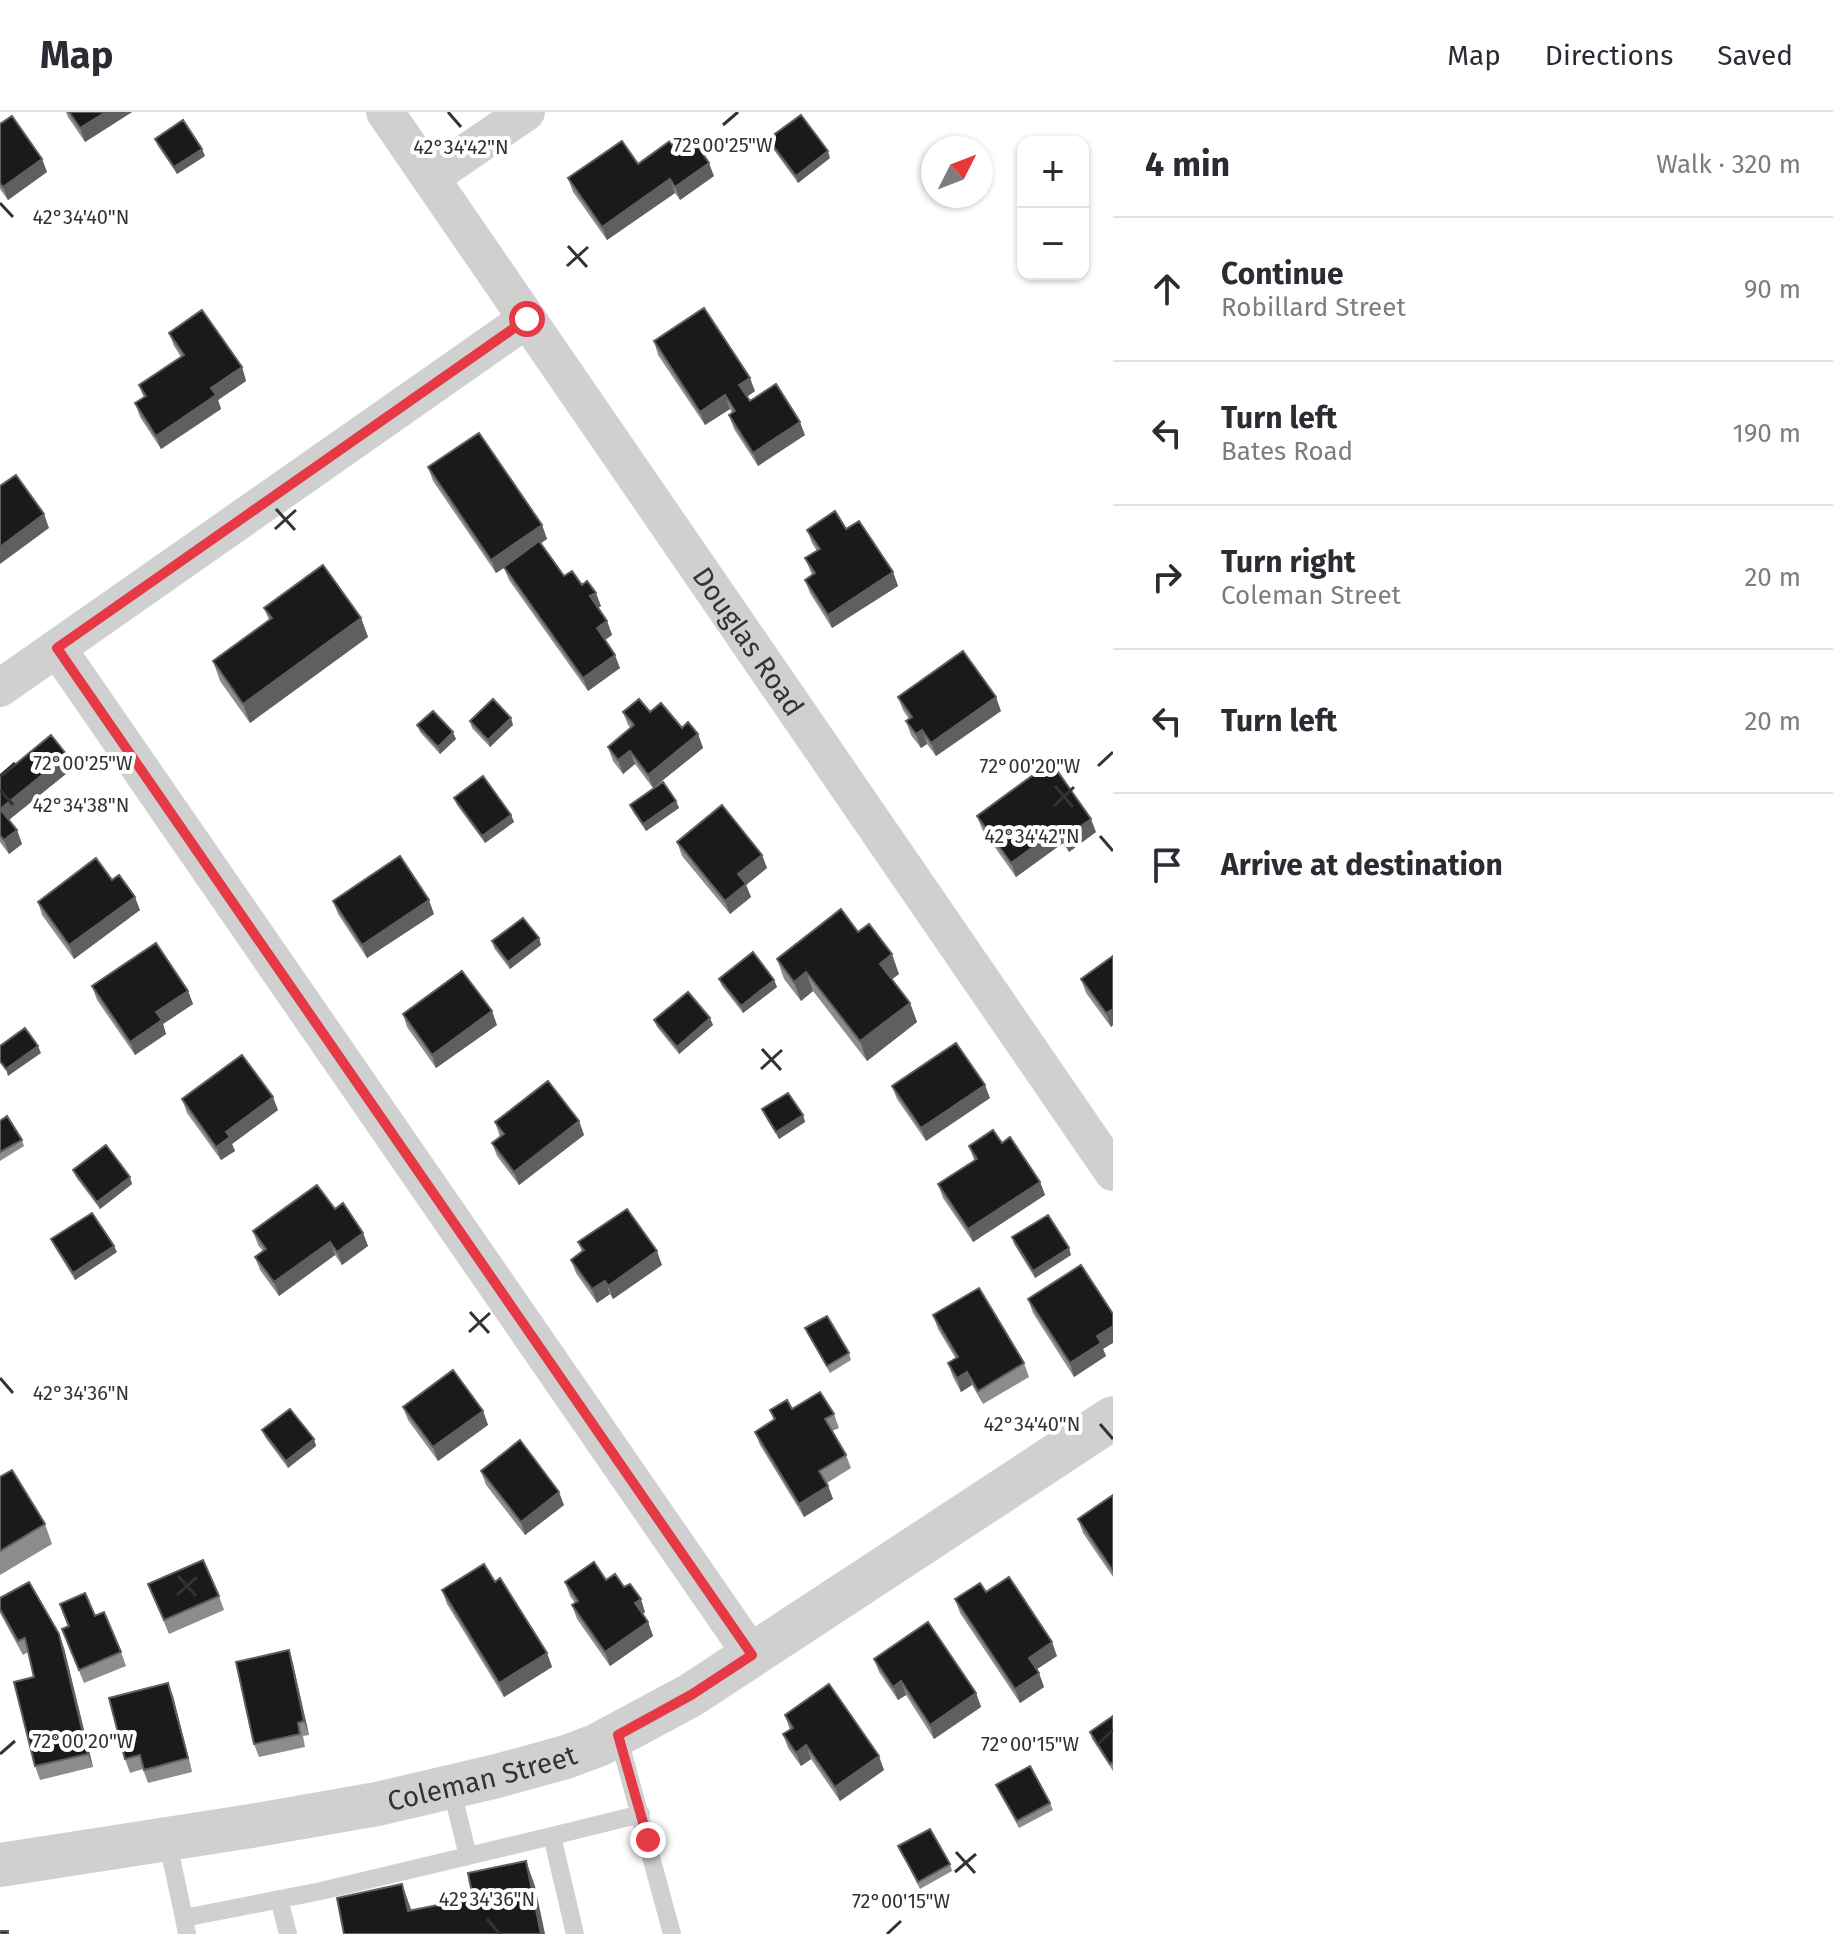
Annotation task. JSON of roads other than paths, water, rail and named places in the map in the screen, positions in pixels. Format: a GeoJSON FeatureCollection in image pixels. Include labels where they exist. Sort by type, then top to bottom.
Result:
{"type":"FeatureCollection","features":[{"type":"Feature","properties":{"kind":"street","name":"Douglas Road"},"geometry":{"type":"LineString","coordinates":[[385,112],[1113,1172]]}},
{"type":"Feature","properties":{"kind":"street"},"geometry":{"type":"LineString","coordinates":[[431,177],[526,112]]}},
{"type":"Feature","properties":{"kind":"street"},"geometry":{"type":"LineString","coordinates":[[0,688],[527,319]]}},
{"type":"Feature","properties":{"kind":"street"},"geometry":{"type":"LineString","coordinates":[[57,648],[752,1655]]}},
{"type":"Feature","properties":{"kind":"street","name":"Coleman Street"},"geometry":{"type":"LineString","coordinates":[[0,1864],[377,1804],[566,1757],[618,1735],[691,1695],[1113,1418]]}},
{"type":"Feature","properties":{"kind":"lane"},"geometry":{"type":"LineString","coordinates":[[618,1735],[672,1934]]}},
{"type":"Feature","properties":{"kind":"lane"},"geometry":{"type":"LineString","coordinates":[[451,1787],[468,1856]]}},
{"type":"Feature","properties":{"kind":"lane"},"geometry":{"type":"LineString","coordinates":[[167,1839],[186,1926],[279,1899],[641,1814]]}},
{"type":"Feature","properties":{"kind":"lane"},"geometry":{"type":"LineString","coordinates":[[552,1836],[575,1934]]}},
{"type":"Feature","properties":{"kind":"lane"},"geometry":{"type":"LineString","coordinates":[[279,1899],[288,1934]]}}]}
